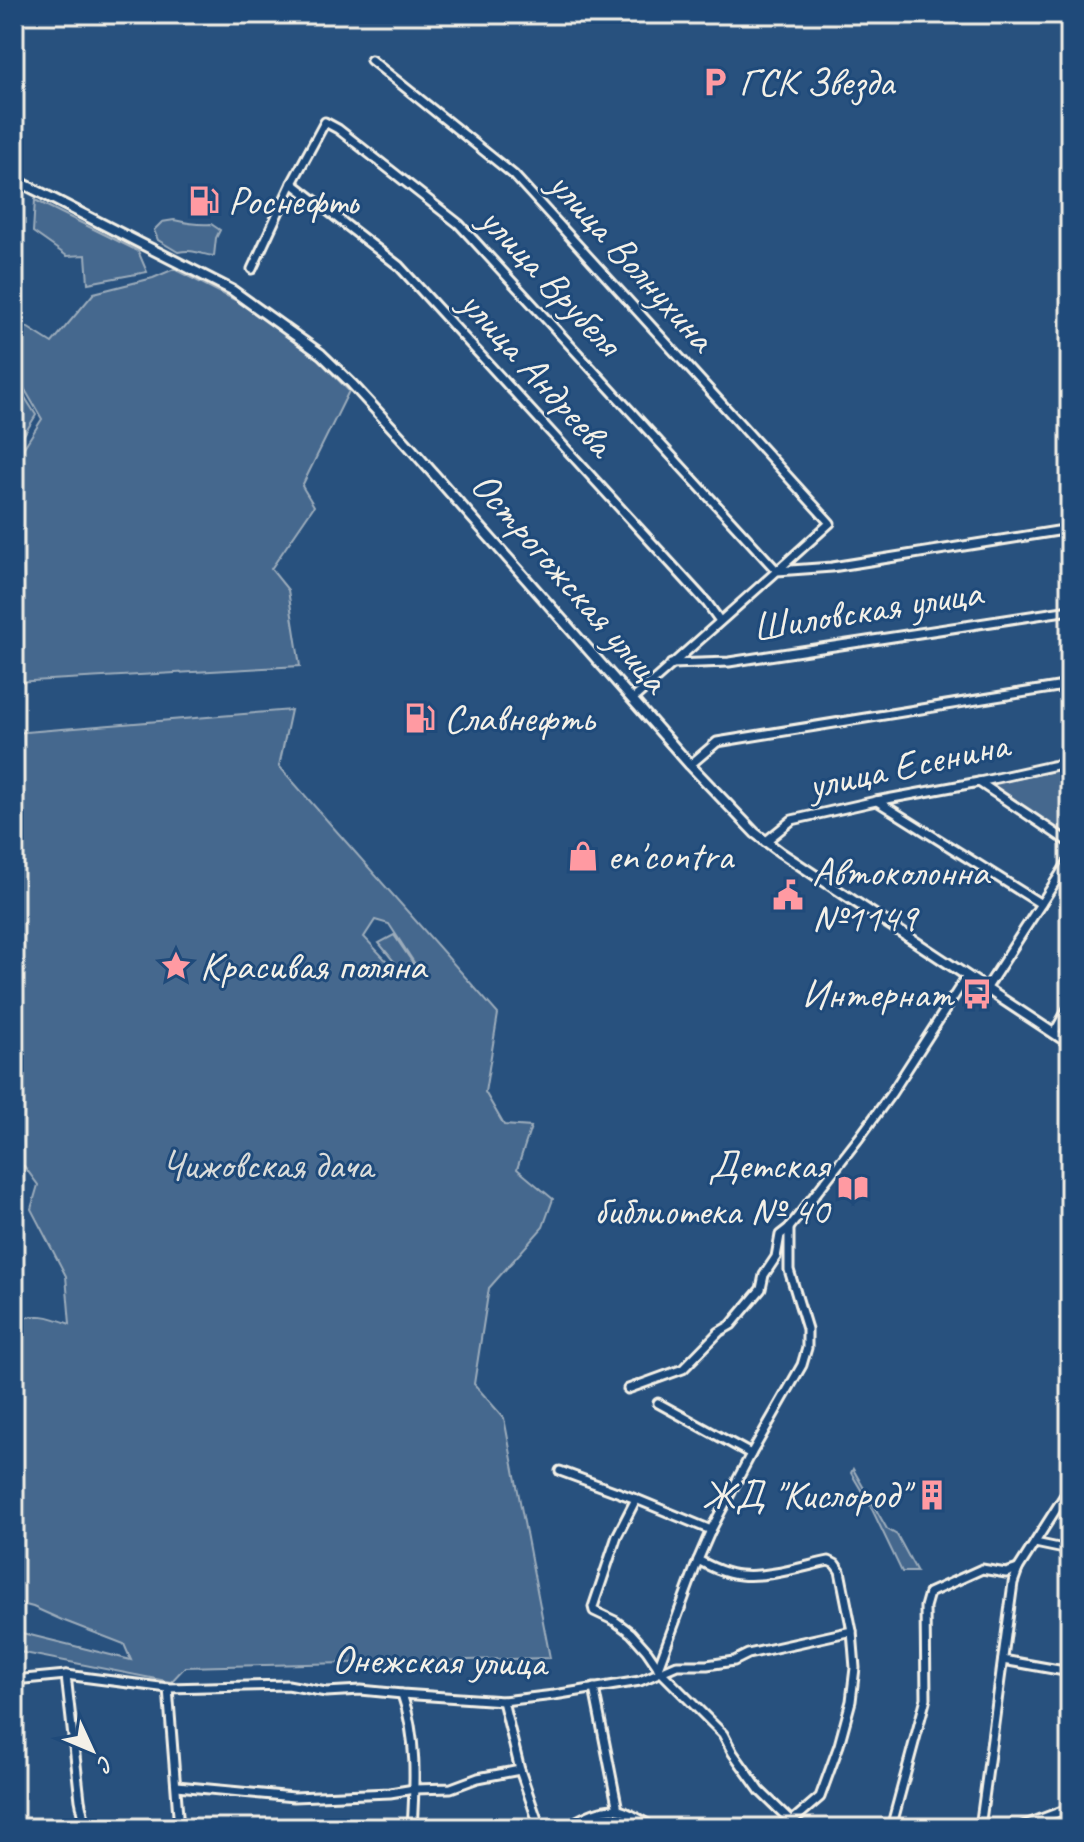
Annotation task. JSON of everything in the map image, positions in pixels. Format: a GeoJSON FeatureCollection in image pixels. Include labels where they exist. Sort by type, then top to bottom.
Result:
{"type":"FeatureCollection","features":[{"type":"Feature","properties":{"kind":"street","name":"улица Волнухина"},"geometry":{"type":"LineString","coordinates":[[371,60],[514,175],[830,523],[777,571]]}},
{"type":"Feature","properties":{"kind":"street","name":"улица Врубеля"},"geometry":{"type":"LineString","coordinates":[[252,269],[292,183],[325,122],[338,129],[459,224],[777,571]]}},
{"type":"Feature","properties":{"kind":"street","name":"Острогожская улица"},"geometry":{"type":"LineString","coordinates":[[14,179],[232,290],[321,354],[400,436],[690,765],[765,842],[1070,1044]]}},
{"type":"Feature","properties":{"kind":"street","name":"улица Андреева"},"geometry":{"type":"LineString","coordinates":[[292,183],[399,266],[707,603],[720,621]]}},
{"type":"Feature","properties":{"kind":"street"},"geometry":{"type":"LineString","coordinates":[[633,699],[777,571],[832,567],[1070,529]]}},
{"type":"Feature","properties":{"kind":"street","name":"Шиловская улица"},"geometry":{"type":"LineString","coordinates":[[671,664],[729,662],[1070,610]]}},
{"type":"Feature","properties":{"kind":"street"},"geometry":{"type":"LineString","coordinates":[[690,765],[717,742],[1070,685]]}},
{"type":"Feature","properties":{"kind":"street","name":"улица Есенина"},"geometry":{"type":"LineString","coordinates":[[765,842],[792,820],[1070,762]]}},
{"type":"Feature","properties":{"kind":"street"},"geometry":{"type":"LineString","coordinates":[[979,782],[1070,843]]}},
{"type":"Feature","properties":{"kind":"street"},"geometry":{"type":"LineString","coordinates":[[876,801],[1041,904]]}},
{"type":"Feature","properties":{"kind":"street"},"geometry":{"type":"LineString","coordinates":[[986,989],[1070,859]]}},
{"type":"Feature","properties":{"kind":"street"},"geometry":{"type":"LineString","coordinates":[[628,1389],[683,1369],[719,1332],[731,1325],[761,1289],[764,1275],[776,1257],[780,1235],[789,1228],[859,1138],[967,976]]}},
{"type":"Feature","properties":{"kind":"street"},"geometry":{"type":"LineString","coordinates":[[1054,1033],[1070,1005]]}},
{"type":"Feature","properties":{"kind":"street"},"geometry":{"type":"LineString","coordinates":[[660,1670],[711,1530],[802,1365],[807,1348],[807,1329],[789,1270],[789,1228]]}},
{"type":"Feature","properties":{"kind":"street"},"geometry":{"type":"LineString","coordinates":[[658,1403],[751,1454]]}},
{"type":"Feature","properties":{"kind":"street"},"geometry":{"type":"LineString","coordinates":[[560,1471],[711,1530]]}},
{"type":"Feature","properties":{"kind":"street"},"geometry":{"type":"LineString","coordinates":[[980,1828],[1013,1583],[1018,1569],[1070,1487]]}},
{"type":"Feature","properties":{"kind":"street"},"geometry":{"type":"LineString","coordinates":[[636,1499],[617,1536],[594,1611],[631,1633],[660,1670],[723,1734],[760,1791],[792,1822]]}},
{"type":"Feature","properties":{"kind":"street"},"geometry":{"type":"LineString","coordinates":[[1035,1543],[1059,1548],[1070,1546]]}},
{"type":"Feature","properties":{"kind":"street"},"geometry":{"type":"LineString","coordinates":[[698,1560],[717,1570],[737,1575],[757,1575],[829,1561],[840,1571],[852,1631],[855,1668],[851,1701],[820,1797],[784,1828]]}},
{"type":"Feature","properties":{"kind":"street"},"geometry":{"type":"LineString","coordinates":[[891,1828],[926,1698],[925,1607],[929,1593],[982,1569],[1006,1573],[1018,1569]]}},
{"type":"Feature","properties":{"kind":"street","name":"Онежская улица"},"geometry":{"type":"LineString","coordinates":[[14,1680],[66,1675],[168,1688],[288,1685],[326,1692],[361,1690],[503,1701],[640,1681],[677,1665],[734,1661],[748,1654],[852,1631]]}},
{"type":"Feature","properties":{"kind":"street"},"geometry":{"type":"LineString","coordinates":[[1003,1660],[1070,1672]]}},
{"type":"Feature","properties":{"kind":"street"},"geometry":{"type":"LineString","coordinates":[[66,1675],[86,1828]]}},
{"type":"Feature","properties":{"kind":"street"},"geometry":{"type":"LineString","coordinates":[[168,1688],[179,1828]]}},
{"type":"Feature","properties":{"kind":"street"},"geometry":{"type":"LineString","coordinates":[[594,1688],[618,1810]]}},
{"type":"Feature","properties":{"kind":"street"},"geometry":{"type":"LineString","coordinates":[[402,1694],[412,1734],[412,1828]]}},
{"type":"Feature","properties":{"kind":"street"},"geometry":{"type":"LineString","coordinates":[[503,1701],[520,1770],[540,1828]]}},
{"type":"Feature","properties":{"kind":"street"},"geometry":{"type":"LineString","coordinates":[[177,1786],[294,1797],[390,1793],[451,1788],[478,1778],[520,1770]]}},
{"type":"Feature","properties":{"kind":"street"},"geometry":{"type":"LineString","coordinates":[[1017,1828],[1070,1808]]}},
{"type":"Feature","properties":{"kind":"street"},"geometry":{"type":"LineString","coordinates":[[564,1828],[587,1816],[618,1810],[654,1828]]}},
{"type":"Feature","properties":{"kind":"green space"},"geometry":{"type":"Polygon","coordinates":[[[35,200],[138,251],[147,272],[88,283],[86,255],[67,256],[33,232],[35,200]]]}},
{"type":"Feature","properties":{"kind":"green space"},"geometry":{"type":"Polygon","coordinates":[[[174,220],[211,224],[220,230],[214,256],[192,251],[178,252],[158,240],[154,230],[162,222],[174,220]]]}},
{"type":"Feature","properties":{"kind":"green space"},"geometry":{"type":"Polygon","coordinates":[[[174,269],[245,305],[315,356],[349,391],[302,486],[314,506],[271,569],[288,590],[300,666],[14,682],[14,463],[42,419],[14,375],[14,319],[52,343],[94,293],[153,278],[174,269]]]}},
{"type":"Feature","properties":{"kind":"green space"},"geometry":{"type":"Polygon","coordinates":[[[14,380],[36,415],[14,451],[14,380]]]}},
{"type":"Feature","properties":{"kind":"green space","name":"Чижовская дача"},"geometry":{"type":"Polygon","coordinates":[[[291,710],[279,766],[498,1014],[485,1092],[504,1125],[531,1127],[517,1169],[553,1199],[543,1227],[489,1288],[474,1384],[504,1418],[550,1658],[185,1667],[171,1682],[14,1651],[14,1632],[18,1632],[131,1660],[124,1644],[14,1602],[14,1321],[43,1316],[70,1324],[66,1276],[31,1209],[38,1185],[24,1166],[14,1165],[14,733],[291,710]],[[375,920],[364,937],[396,971],[400,969],[379,943],[394,935],[413,963],[405,968],[415,964],[389,924],[375,920]]]}},
{"type":"Feature","properties":{"kind":"green space"},"geometry":{"type":"Polygon","coordinates":[[[1070,768],[1070,840],[987,785],[1070,768]]]}},
{"type":"Feature","properties":{"kind":"green space"},"geometry":{"type":"Polygon","coordinates":[[[853,1469],[887,1529],[897,1535],[917,1572],[902,1572],[851,1473],[853,1469]]]}},
{"type":"Feature","properties":{"kind":"place","name":"ГСК Звезда"},"geometry":{"type":"Point","coordinates":[715,82]}},
{"type":"Feature","properties":{"kind":"place","name":"Роснефть"},"geometry":{"type":"Point","coordinates":[204,201]}},
{"type":"Feature","properties":{"kind":"place","name":"Cлавнефть"},"geometry":{"type":"Point","coordinates":[420,718]}},
{"type":"Feature","properties":{"kind":"place","name":"en'contra"},"geometry":{"type":"Point","coordinates":[583,856]}},
{"type":"Feature","properties":{"kind":"place","name":"Автоколонна №1149"},"geometry":{"type":"Point","coordinates":[788,895]}},
{"type":"Feature","properties":{"kind":"place","name":"Красивая поляна"},"geometry":{"type":"Point","coordinates":[176,966]}},
{"type":"Feature","properties":{"kind":"place","name":"Интернат"},"geometry":{"type":"Point","coordinates":[977,994]}},
{"type":"Feature","properties":{"kind":"place","name":"Детская библиотека № 40"},"geometry":{"type":"Point","coordinates":[853,1188]}},
{"type":"Feature","properties":{"kind":"place","name":"ЖД \"Кислород\""},"geometry":{"type":"Point","coordinates":[932,1495]}}]}
